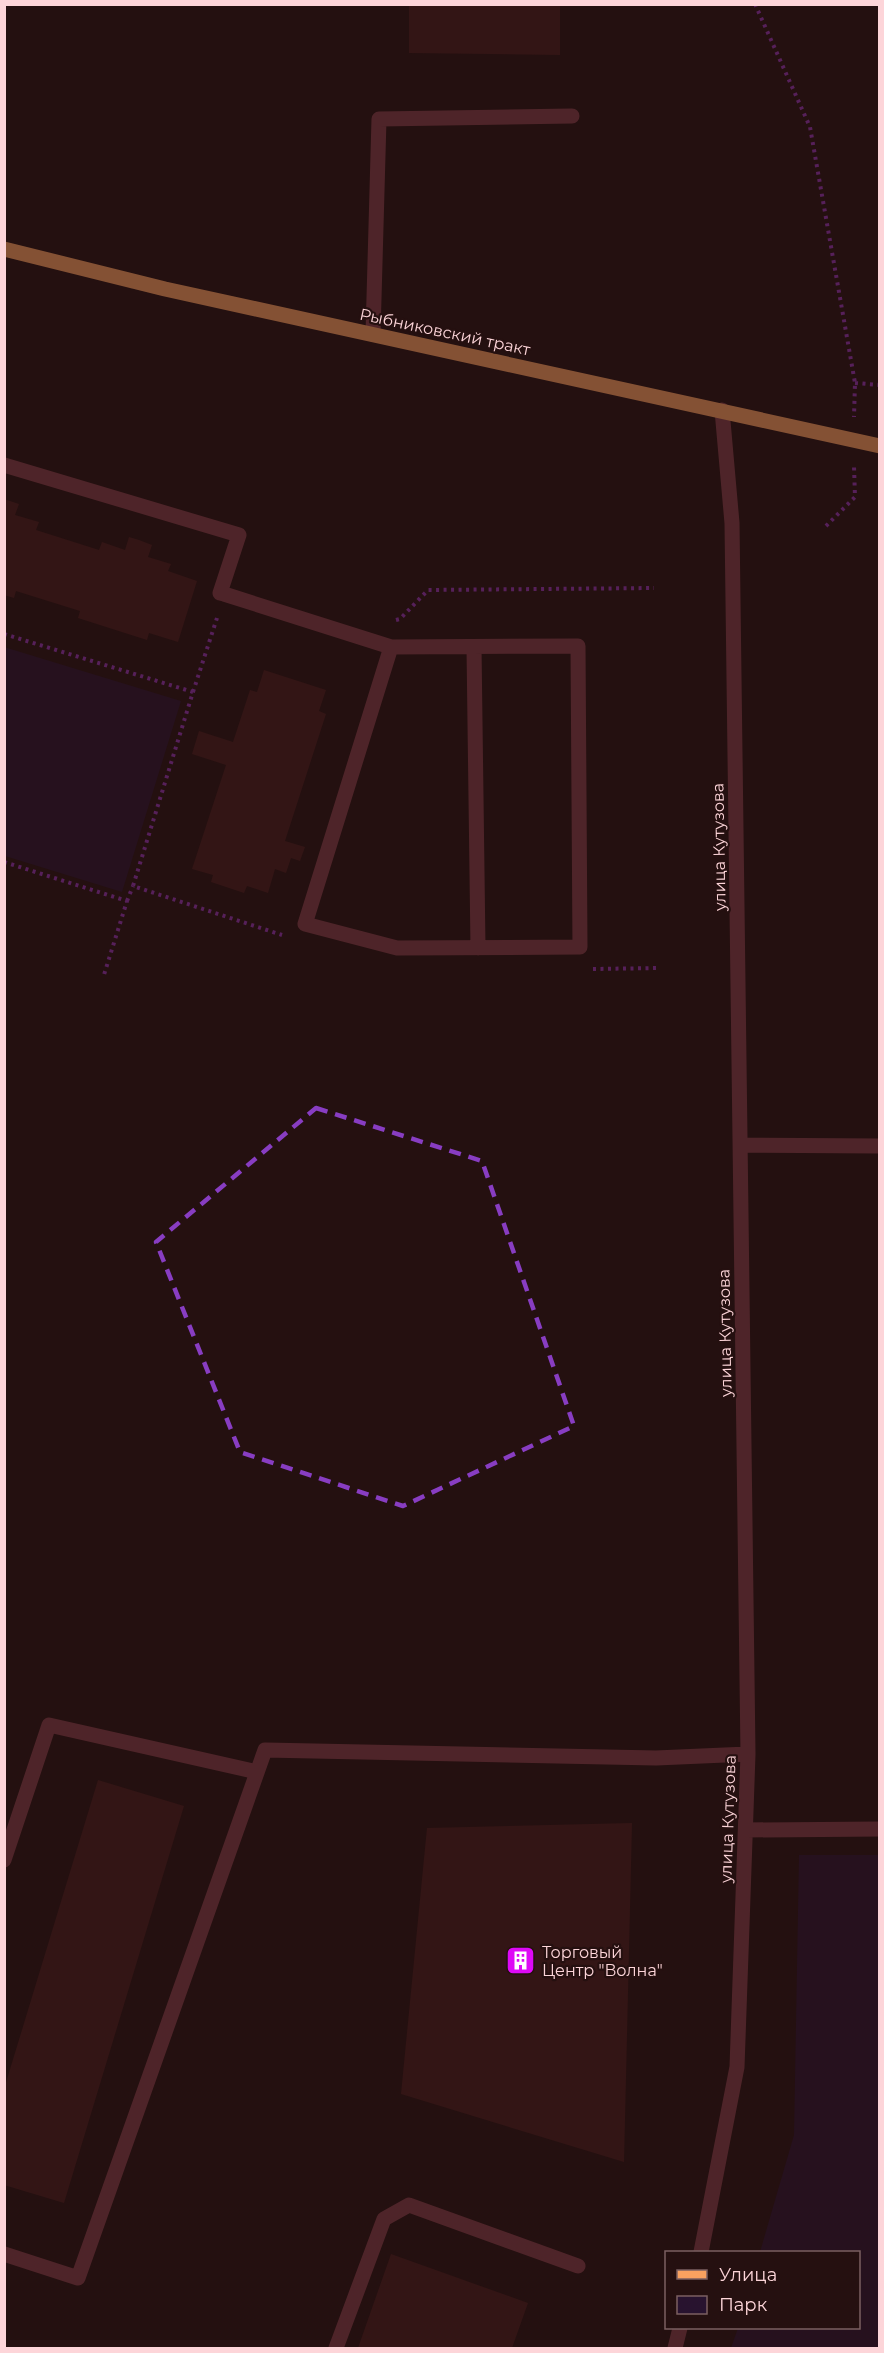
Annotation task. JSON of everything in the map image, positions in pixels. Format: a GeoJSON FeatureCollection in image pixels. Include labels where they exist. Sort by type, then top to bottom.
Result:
{"type":"FeatureCollection","features":[{"type":"Feature","properties":{"kind":"main road","name":"Рыбниковский тракт"},"geometry":{"type":"LineString","coordinates":[[4,249],[165,289],[879,446]]}},
{"type":"Feature","properties":{"kind":"street"},"geometry":{"type":"LineString","coordinates":[[373,334],[379,119],[572,116]]}},
{"type":"Feature","properties":{"kind":"street","name":"улица Кутузова"},"geometry":{"type":"LineString","coordinates":[[701,2251],[737,2067],[748,1754],[732,523],[722,410]]}},
{"type":"Feature","properties":{"kind":"street"},"geometry":{"type":"LineString","coordinates":[[4,465],[239,535],[220,593],[392,647],[578,646],[580,947],[396,948],[305,924],[392,647]]}},
{"type":"Feature","properties":{"kind":"street"},"geometry":{"type":"LineString","coordinates":[[474,647],[478,948]]}},
{"type":"Feature","properties":{"kind":"street"},"geometry":{"type":"LineString","coordinates":[[741,1145],[879,1146]]}},
{"type":"Feature","properties":{"kind":"street"},"geometry":{"type":"LineString","coordinates":[[4,1860],[49,1725],[257,1772]]}},
{"type":"Feature","properties":{"kind":"street"},"geometry":{"type":"LineString","coordinates":[[4,2254],[78,2278],[265,1750],[656,1758],[748,1754]]}},
{"type":"Feature","properties":{"kind":"street"},"geometry":{"type":"LineString","coordinates":[[746,1830],[879,1829]]}},
{"type":"Feature","properties":{"kind":"street"},"geometry":{"type":"LineString","coordinates":[[336,2349],[384,2219],[409,2205],[578,2266]]}},
{"type":"Feature","properties":{"kind":"street"},"geometry":{"type":"LineString","coordinates":[[675,2349],[680,2329]]}},
{"type":"Feature","properties":{"kind":"path"},"geometry":{"type":"LineString","coordinates":[[755,4],[810,127],[855,383],[855,497],[826,526]]}},
{"type":"Feature","properties":{"kind":"path"},"geometry":{"type":"LineString","coordinates":[[855,383],[879,385]]}},
{"type":"Feature","properties":{"kind":"path"},"geometry":{"type":"LineString","coordinates":[[389,622],[400,619],[428,590],[654,588]]}},
{"type":"Feature","properties":{"kind":"path"},"geometry":{"type":"LineString","coordinates":[[103,978],[224,594]]}},
{"type":"Feature","properties":{"kind":"path"},"geometry":{"type":"LineString","coordinates":[[4,634],[194,692]]}},
{"type":"Feature","properties":{"kind":"path"},"geometry":{"type":"LineString","coordinates":[[4,862],[127,901]]}},
{"type":"Feature","properties":{"kind":"path"},"geometry":{"type":"LineString","coordinates":[[133,886],[292,938]]}},
{"type":"Feature","properties":{"kind":"path"},"geometry":{"type":"LineString","coordinates":[[281,934],[285,923]]}},
{"type":"Feature","properties":{"kind":"path"},"geometry":{"type":"LineString","coordinates":[[588,969],[658,968]]}},
{"type":"Feature","properties":{"kind":"highlighted area"},"geometry":{"type":"Polygon","coordinates":[[[316,1108],[482,1161],[574,1426],[403,1506],[240,1452],[156,1242],[316,1108]]]}},
{"type":"Feature","properties":{"kind":"green space"},"geometry":{"type":"Polygon","coordinates":[[[4,647],[181,701],[122,892],[5,856],[4,647]]]}},
{"type":"Feature","properties":{"kind":"green space"},"geometry":{"type":"Polygon","coordinates":[[[799,1855],[879,1855],[879,2348],[731,2348],[738,2329],[860,2329],[860,2251],[760,2251],[794,2135],[799,1855]]]}},
{"type":"Feature","properties":{"kind":"building"},"geometry":{"type":"Polygon","coordinates":[[[409,4],[560,4],[560,55],[409,53],[409,4]]]}},
{"type":"Feature","properties":{"kind":"building"},"geometry":{"type":"Polygon","coordinates":[[[4,499],[19,504],[15,515],[39,522],[36,530],[99,550],[102,542],[125,550],[129,537],[139,540],[152,545],[148,557],[171,564],[168,571],[197,581],[178,642],[149,633],[147,640],[78,618],[80,611],[16,591],[14,598],[4,595],[4,499]]]}},
{"type":"Feature","properties":{"kind":"building"},"geometry":{"type":"Polygon","coordinates":[[[264,670],[326,690],[319,711],[326,714],[285,841],[305,847],[300,861],[291,858],[286,873],[275,869],[268,893],[247,886],[244,893],[211,882],[213,875],[192,869],[226,765],[192,754],[199,731],[233,742],[250,690],[257,692],[264,670]]]}},
{"type":"Feature","properties":{"kind":"building"},"geometry":{"type":"Polygon","coordinates":[[[98,1780],[184,1806],[64,2203],[4,2185],[4,2089],[98,1780]]]}},
{"type":"Feature","properties":{"kind":"building","name":"Торговый Центр \"Волна\""},"geometry":{"type":"Polygon","coordinates":[[[632,1823],[624,2162],[401,2094],[427,1828],[632,1823]]]}},
{"type":"Feature","properties":{"kind":"building"},"geometry":{"type":"Polygon","coordinates":[[[391,2254],[528,2303],[512,2348],[358,2348],[391,2254]]]}},
{"type":"Feature","properties":{"kind":"place","name":"Торговый Центр \"Волна\""},"geometry":{"type":"Point","coordinates":[521,1961]}}]}
